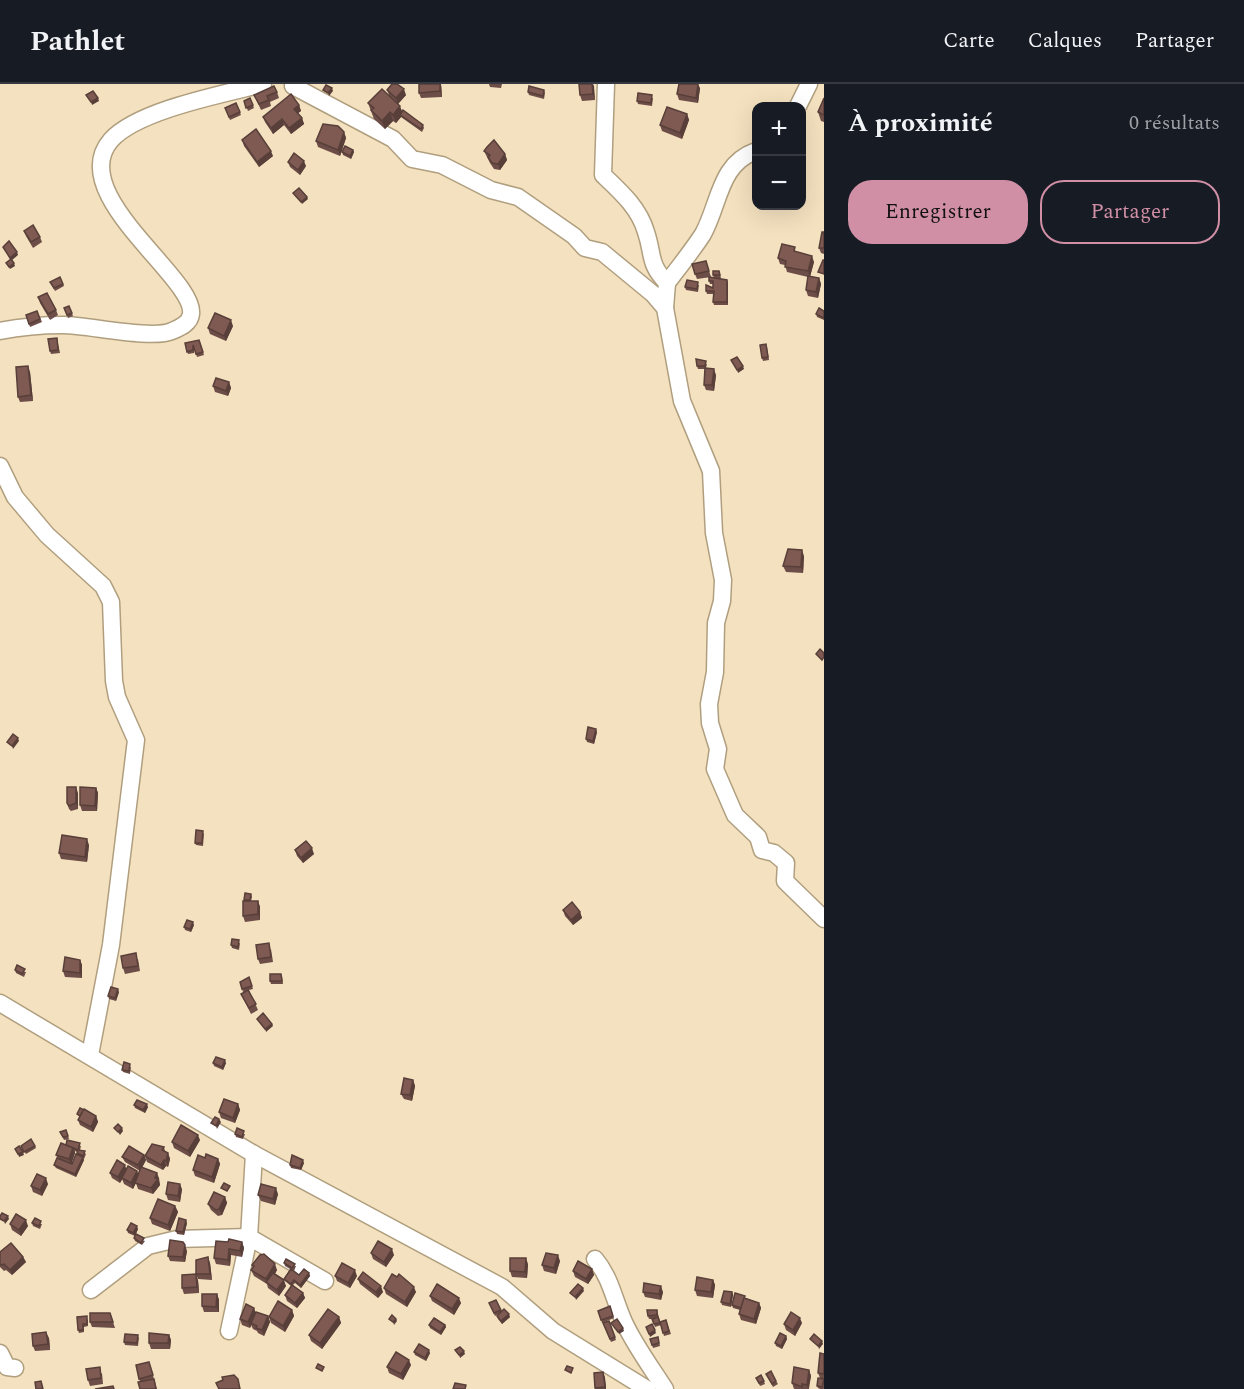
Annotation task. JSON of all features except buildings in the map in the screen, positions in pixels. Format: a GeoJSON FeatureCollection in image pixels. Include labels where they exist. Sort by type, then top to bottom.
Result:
{"type":"FeatureCollection","features":[{"type":"Feature","properties":{"kind":"street"},"geometry":{"type":"LineString","coordinates":[[0,331],[63,325],[169,333],[187,323],[191,312],[186,294],[125,224],[107,188],[103,175],[104,153],[110,141],[130,125],[184,105],[263,84]]}},
{"type":"Feature","properties":{"kind":"street"},"geometry":{"type":"LineString","coordinates":[[606,84],[603,175],[636,210],[647,233],[655,269],[667,284]]}},
{"type":"Feature","properties":{"kind":"street"},"geometry":{"type":"LineString","coordinates":[[800,102],[808,84]]}},
{"type":"Feature","properties":{"kind":"street"},"geometry":{"type":"LineString","coordinates":[[289,85],[393,139],[412,159],[442,165],[491,190],[518,197],[574,236],[585,248],[602,252],[653,294],[665,308]]}},
{"type":"Feature","properties":{"kind":"street"},"geometry":{"type":"LineString","coordinates":[[752,153],[741,157],[730,169],[703,233],[667,284],[665,308],[682,400],[711,471],[714,533],[723,580],[709,704],[710,723],[718,749],[715,769],[735,815],[758,837],[762,850],[774,853],[786,863],[785,881],[802,899],[817,909],[824,919]]}},
{"type":"Feature","properties":{"kind":"street"},"geometry":{"type":"LineString","coordinates":[[0,466],[15,497],[47,535],[103,585],[111,602],[114,681],[117,697],[136,740],[111,945],[90,1054]]}},
{"type":"Feature","properties":{"kind":"street"},"geometry":{"type":"LineString","coordinates":[[0,1003],[90,1054],[254,1154],[502,1287],[553,1331],[647,1389]]}},
{"type":"Feature","properties":{"kind":"street"},"geometry":{"type":"LineString","coordinates":[[229,1331],[249,1237],[254,1154]]}},
{"type":"Feature","properties":{"kind":"street"},"geometry":{"type":"LineString","coordinates":[[92,1290],[148,1246],[177,1239],[249,1237],[325,1281]]}},
{"type":"Feature","properties":{"kind":"street"},"geometry":{"type":"LineString","coordinates":[[595,1259],[608,1275],[614,1297],[634,1341],[665,1389]]}},
{"type":"Feature","properties":{"kind":"street"},"geometry":{"type":"LineString","coordinates":[[0,1353],[7,1367],[15,1368]]}}]}
